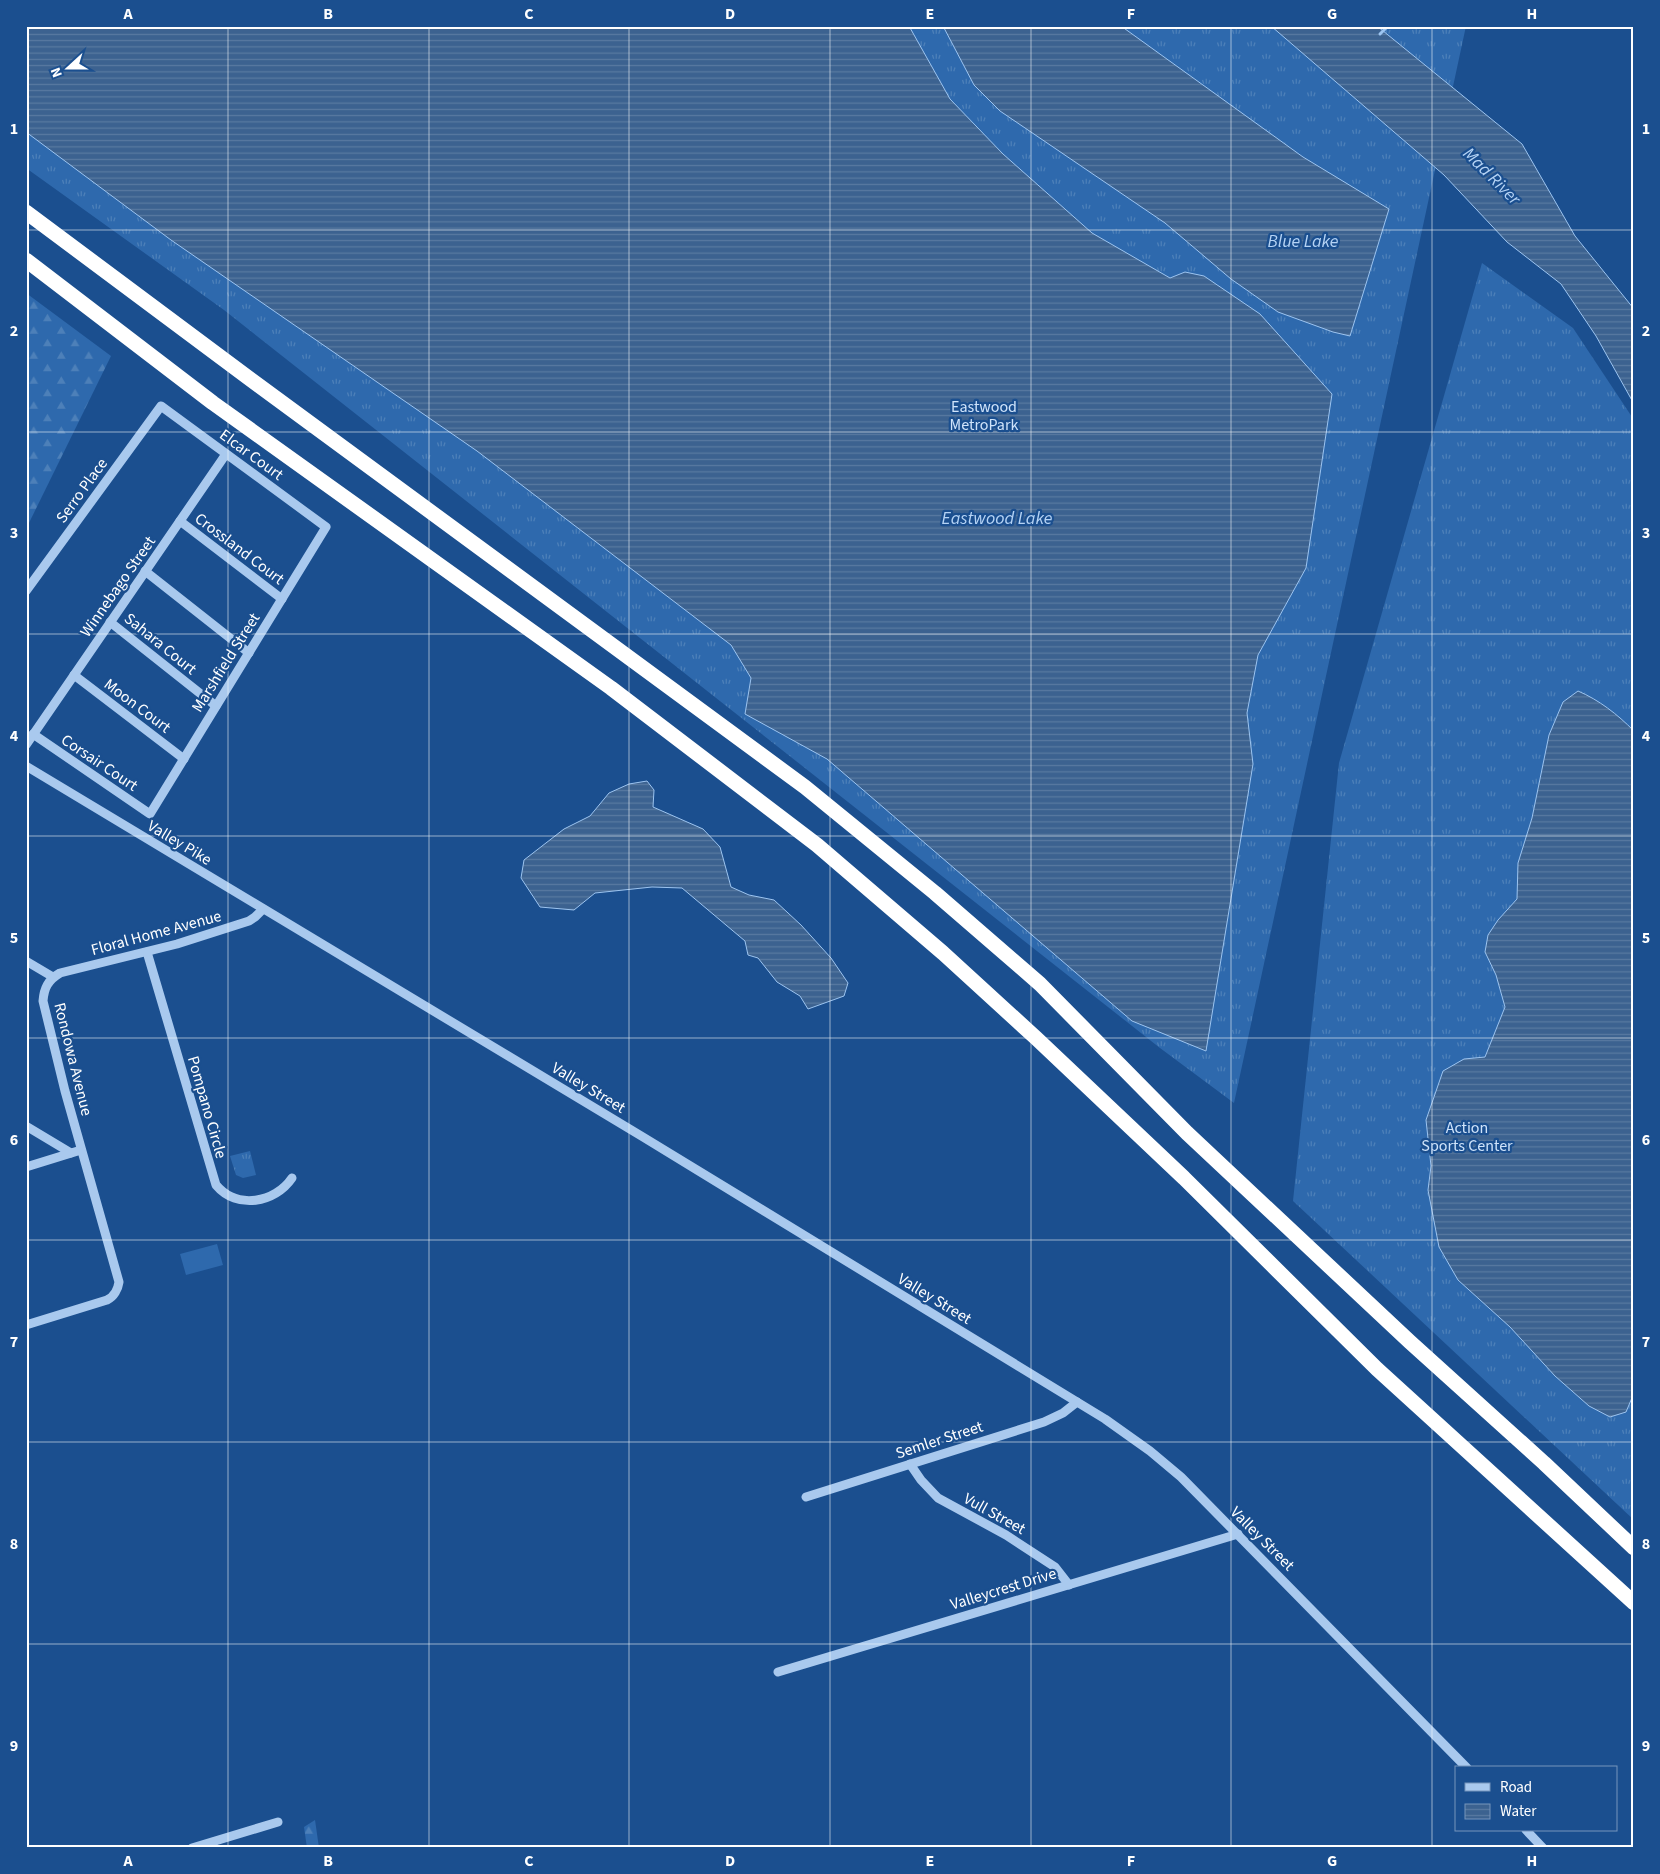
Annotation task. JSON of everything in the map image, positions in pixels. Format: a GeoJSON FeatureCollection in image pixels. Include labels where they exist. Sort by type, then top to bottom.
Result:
{"type":"FeatureCollection","features":[{"type":"Feature","properties":{"kind":"highway"},"geometry":{"type":"LineString","coordinates":[[26,212],[797,782],[935,893],[1040,984],[1187,1133],[1634,1548]]}},
{"type":"Feature","properties":{"kind":"highway"},"geometry":{"type":"LineString","coordinates":[[26,260],[213,403],[610,688],[817,845],[943,953],[1036,1038],[1184,1178],[1377,1369],[1634,1604]]}},
{"type":"Feature","properties":{"kind":"street","name":"Elcar Court"},"geometry":{"type":"LineString","coordinates":[[161,406],[326,527]]}},
{"type":"Feature","properties":{"kind":"street","name":"Serro Place"},"geometry":{"type":"LineString","coordinates":[[26,591],[161,406]]}},
{"type":"Feature","properties":{"kind":"street","name":"Winnebago Street"},"geometry":{"type":"LineString","coordinates":[[26,745],[226,454]]}},
{"type":"Feature","properties":{"kind":"street","name":"Crossland Court"},"geometry":{"type":"LineString","coordinates":[[180,521],[282,599]]}},
{"type":"Feature","properties":{"kind":"street","name":"Marshfield Street"},"geometry":{"type":"LineString","coordinates":[[150,814],[326,527]]}},
{"type":"Feature","properties":{"kind":"street"},"geometry":{"type":"LineString","coordinates":[[145,571],[249,653]]}},
{"type":"Feature","properties":{"kind":"street","name":"Sahara Court"},"geometry":{"type":"LineString","coordinates":[[110,622],[216,706]]}},
{"type":"Feature","properties":{"kind":"street","name":"Moon Court"},"geometry":{"type":"LineString","coordinates":[[74,675],[184,759]]}},
{"type":"Feature","properties":{"kind":"street","name":"Corsair Court"},"geometry":{"type":"LineString","coordinates":[[33,734],[150,814]]}},
{"type":"Feature","properties":{"kind":"street","name":"Valley Pike"},"geometry":{"type":"LineString","coordinates":[[26,766],[318,942]]}},
{"type":"Feature","properties":{"kind":"street","name":"Floral Home Avenue"},"geometry":{"type":"LineString","coordinates":[[53,977],[69,970],[147,952],[249,921],[263,909]]}},
{"type":"Feature","properties":{"kind":"street","name":"Valley Street"},"geometry":{"type":"LineString","coordinates":[[318,942],[643,1137],[1077,1402],[1150,1450],[1170,1466],[1238,1534],[1465,1766]]}},
{"type":"Feature","properties":{"kind":"street","name":"Pompano Circle"},"geometry":{"type":"LineString","coordinates":[[147,952],[216,1185],[222,1192],[236,1200],[257,1200],[280,1191],[287,1186],[292,1178]]}},
{"type":"Feature","properties":{"kind":"street"},"geometry":{"type":"LineString","coordinates":[[26,961],[53,977]]}},
{"type":"Feature","properties":{"kind":"street","name":"Rondowa Avenue"},"geometry":{"type":"LineString","coordinates":[[26,1325],[107,1300],[111,1298],[118,1288],[119,1282],[81,1150],[43,1001],[46,986],[53,977]]}},
{"type":"Feature","properties":{"kind":"street"},"geometry":{"type":"LineString","coordinates":[[26,1126],[72,1153]]}},
{"type":"Feature","properties":{"kind":"street"},"geometry":{"type":"LineString","coordinates":[[26,1167],[81,1150]]}},
{"type":"Feature","properties":{"kind":"street","name":"Semler Street"},"geometry":{"type":"LineString","coordinates":[[806,1497],[1044,1422],[1063,1414],[1077,1402]]}},
{"type":"Feature","properties":{"kind":"street","name":"Vull Street"},"geometry":{"type":"LineString","coordinates":[[910,1464],[920,1480],[938,1498],[1006,1535],[1055,1567],[1069,1585]]}},
{"type":"Feature","properties":{"kind":"street","name":"Valleycrest Drive"},"geometry":{"type":"LineString","coordinates":[[778,1672],[1238,1534]]}},
{"type":"Feature","properties":{"kind":"street"},"geometry":{"type":"LineString","coordinates":[[192,1848],[278,1822]]}},
{"type":"Feature","properties":{"kind":"street"},"geometry":{"type":"LineString","coordinates":[[1528,1832],[1542,1848]]}},
{"type":"Feature","properties":{"kind":"green space","name":"Eastwood Lake"},"geometry":{"type":"Polygon","coordinates":[[[26,26],[1466,26],[1234,1103],[1160,1048],[224,310],[26,168],[26,26]]]}},
{"type":"Feature","properties":{"kind":"green space","name":"Action Sports Center"},"geometry":{"type":"Polygon","coordinates":[[[1482,263],[1573,328],[1634,420],[1634,1520],[1293,1201],[1339,763],[1482,263]]]}},
{"type":"Feature","properties":{"kind":"green space"},"geometry":{"type":"Polygon","coordinates":[[[26,293],[111,356],[26,529],[26,293]]]}},
{"type":"Feature","properties":{"kind":"green space"},"geometry":{"type":"Polygon","coordinates":[[[250,1151],[256,1175],[243,1178],[236,1175],[230,1156],[250,1151]]]}},
{"type":"Feature","properties":{"kind":"green space"},"geometry":{"type":"Polygon","coordinates":[[[217,1244],[223,1265],[186,1275],[180,1254],[217,1244]]]}},
{"type":"Feature","properties":{"kind":"green space"},"geometry":{"type":"Polygon","coordinates":[[[315,1820],[319,1848],[307,1848],[304,1827],[315,1820]]]}},
{"type":"Feature","properties":{"kind":"water","name":"Eastwood Lake"},"geometry":{"type":"Polygon","coordinates":[[[26,26],[909,26],[950,99],[1003,154],[1092,233],[1170,278],[1185,272],[1204,276],[1260,314],[1332,394],[1306,568],[1258,655],[1247,713],[1253,764],[1206,1051],[1132,1021],[827,759],[745,714],[751,678],[731,645],[477,451],[171,240],[26,132],[26,26]]]}},
{"type":"Feature","properties":{"kind":"water","name":"Blue Lake"},"geometry":{"type":"Polygon","coordinates":[[[943,26],[1121,26],[1303,157],[1389,209],[1350,336],[1333,332],[1278,312],[1231,279],[1165,223],[1000,111],[974,85],[943,26]]]}},
{"type":"Feature","properties":{"kind":"water","name":"Mad River"},"geometry":{"type":"Polygon","coordinates":[[[1271,26],[1377,26],[1522,144],[1575,236],[1634,309],[1634,404],[1596,336],[1561,284],[1507,242],[1444,175],[1271,26]]]}},
{"type":"Feature","properties":{"kind":"water"},"geometry":{"type":"Polygon","coordinates":[[[1578,691],[1608,708],[1634,731],[1634,1393],[1626,1412],[1610,1417],[1589,1406],[1555,1376],[1510,1327],[1458,1280],[1439,1247],[1428,1190],[1431,1166],[1426,1120],[1443,1071],[1464,1059],[1485,1057],[1505,1007],[1496,975],[1485,952],[1488,935],[1498,920],[1517,899],[1518,863],[1532,818],[1549,735],[1563,702],[1578,691]]]}},
{"type":"Feature","properties":{"kind":"water"},"geometry":{"type":"Polygon","coordinates":[[[647,781],[654,790],[653,807],[703,829],[720,847],[731,887],[749,895],[774,900],[801,925],[831,958],[848,983],[844,996],[808,1009],[800,996],[777,982],[758,958],[748,955],[745,941],[682,888],[652,887],[595,893],[574,910],[540,907],[521,878],[524,860],[564,829],[590,816],[609,793],[629,784],[647,781]]]}},
{"type":"Feature","properties":{"kind":"waterway"},"geometry":{"type":"LineString","coordinates":[[1380,34],[1388,26]]}},
{"type":"Feature","properties":{"kind":"park label","name":"Eastwood MetroPark"},"geometry":{"type":"Point","coordinates":[984,415]}}]}
